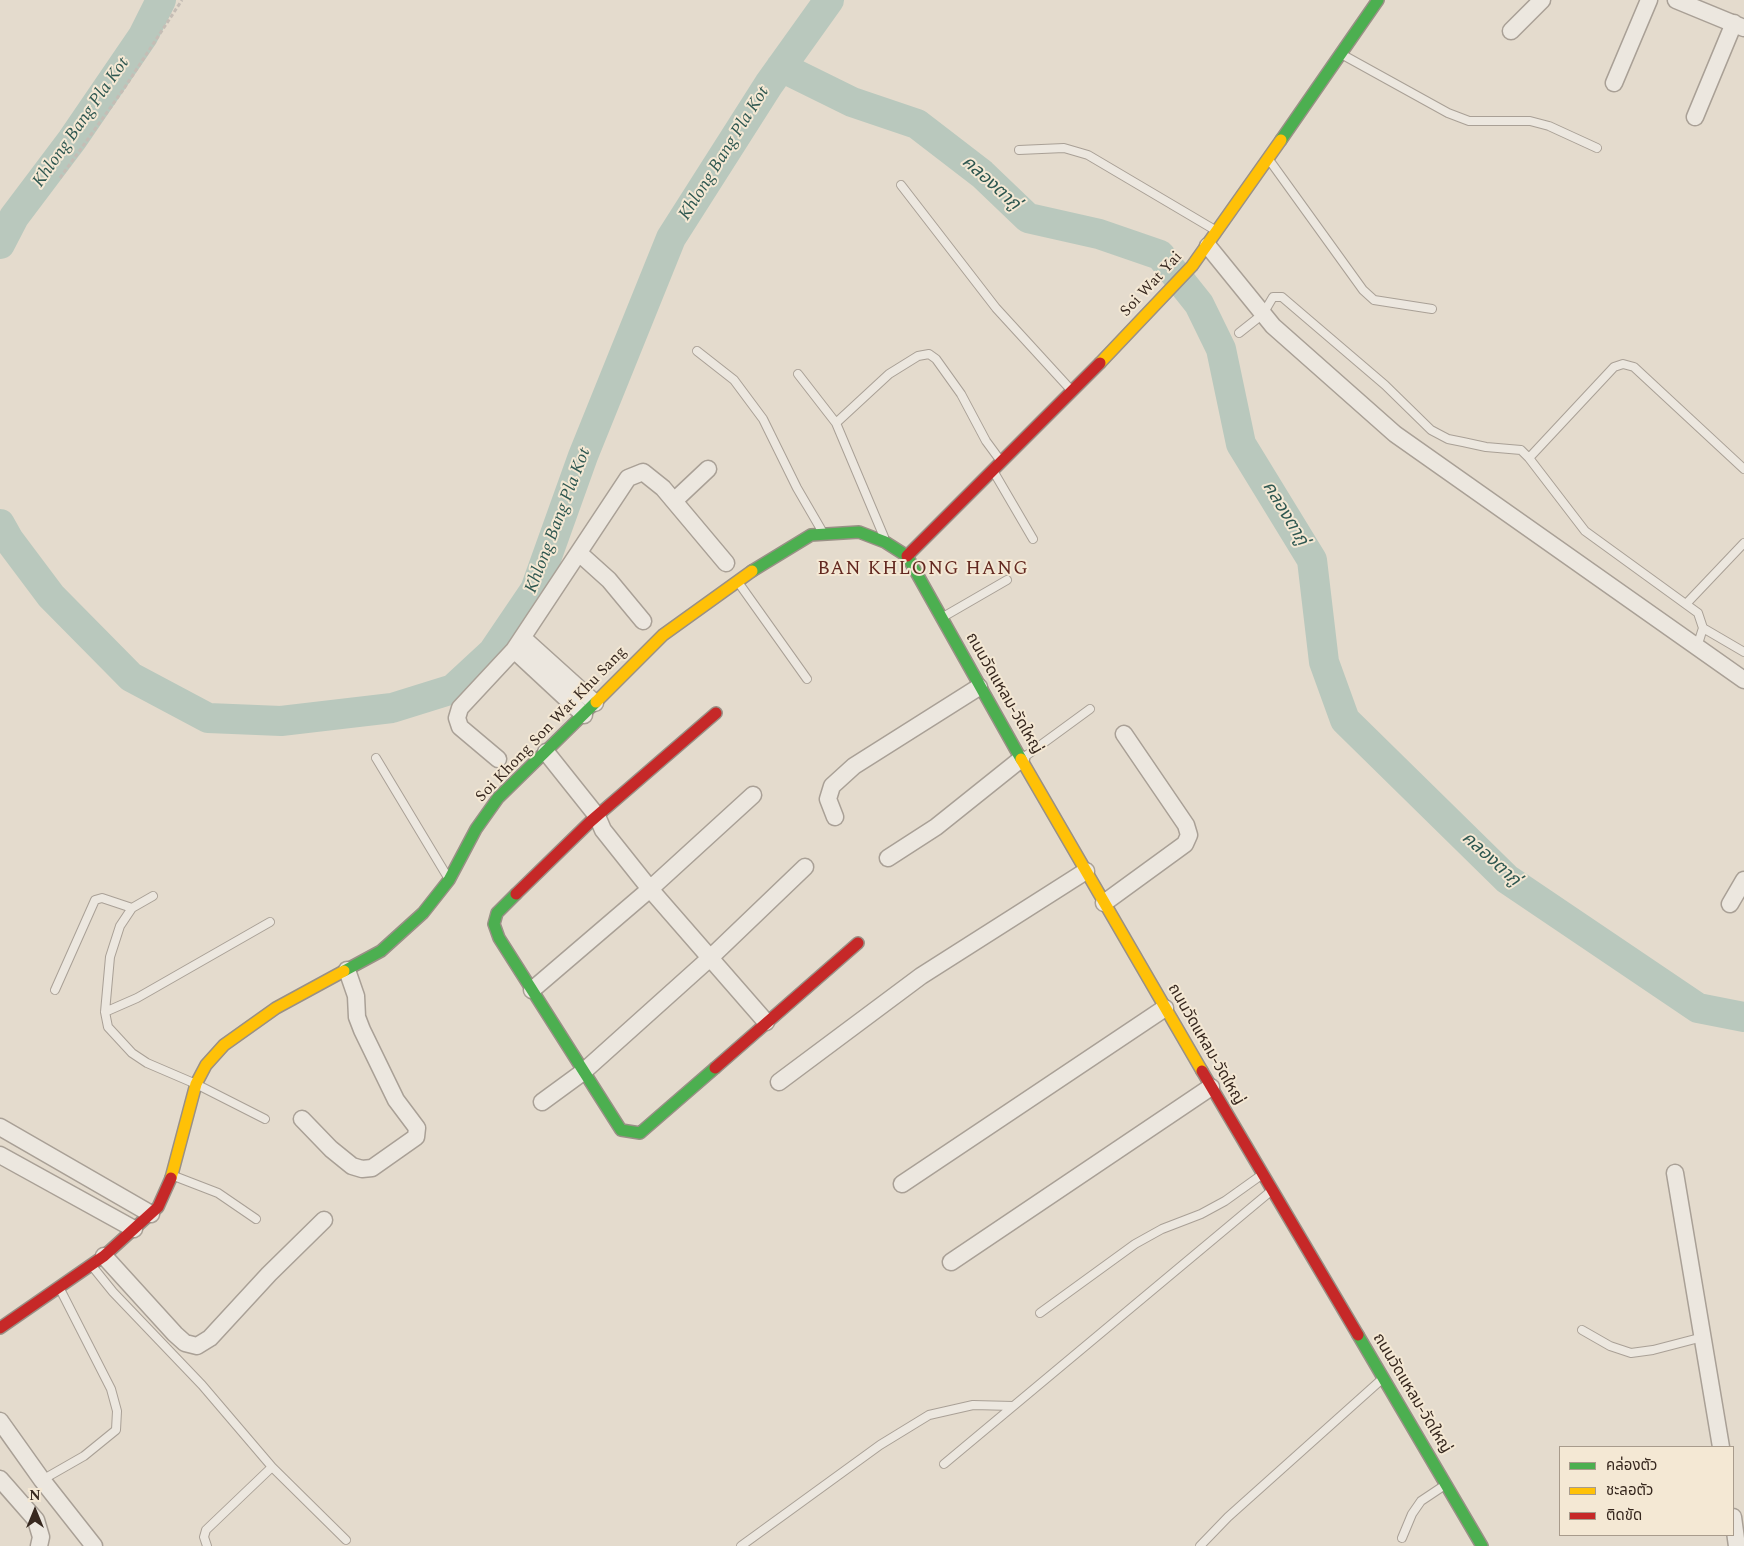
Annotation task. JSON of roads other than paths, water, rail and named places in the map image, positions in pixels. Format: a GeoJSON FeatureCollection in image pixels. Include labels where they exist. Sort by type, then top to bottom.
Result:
{"type":"FeatureCollection","features":[{"type":"Feature","properties":{"kind":"street","name":"Soi Wat Yai"},"geometry":{"type":"LineString","coordinates":[[907,556],[1072,392],[1192,266],[1218,232],[1378,0]]}},
{"type":"Feature","properties":{"kind":"street"},"geometry":{"type":"LineString","coordinates":[[1511,31],[1542,0]]}},
{"type":"Feature","properties":{"kind":"street"},"geometry":{"type":"LineString","coordinates":[[1614,84],[1649,0]]}},
{"type":"Feature","properties":{"kind":"street"},"geometry":{"type":"LineString","coordinates":[[1676,0],[1739,25],[1695,117]]}},
{"type":"Feature","properties":{"kind":"street"},"geometry":{"type":"LineString","coordinates":[[1208,246],[1273,326],[1395,434],[1744,680]]}},
{"type":"Feature","properties":{"kind":"street"},"geometry":{"type":"LineString","coordinates":[[674,500],[708,469]]}},
{"type":"Feature","properties":{"kind":"street"},"geometry":{"type":"LineString","coordinates":[[498,759],[460,727],[457,718],[460,708],[519,644],[628,478],[643,472],[664,488],[726,563]]}},
{"type":"Feature","properties":{"kind":"street","name":"Soi Khong Son Wat Khu Sang"},"geometry":{"type":"LineString","coordinates":[[0,1328],[98,1260],[158,1207],[172,1175],[196,1084],[206,1065],[224,1045],[276,1008],[381,951],[424,913],[449,880],[476,829],[498,798],[663,635],[737,580],[811,535],[859,532],[886,542],[907,556]]}},
{"type":"Feature","properties":{"kind":"street"},"geometry":{"type":"LineString","coordinates":[[579,553],[609,580],[643,621]]}},
{"type":"Feature","properties":{"kind":"street","name":"ถนนวัดแหลม-วัดใหญ่"},"geometry":{"type":"LineString","coordinates":[[907,556],[979,687],[1165,1008],[1482,1546]]}},
{"type":"Feature","properties":{"kind":"street"},"geometry":{"type":"LineString","coordinates":[[519,644],[589,709]]}},
{"type":"Feature","properties":{"kind":"street"},"geometry":{"type":"LineString","coordinates":[[835,818],[828,799],[832,786],[854,766],[979,687]]}},
{"type":"Feature","properties":{"kind":"street"},"geometry":{"type":"LineString","coordinates":[[716,713],[497,914],[494,924],[500,938],[532,990],[622,1130],[629,1133],[640,1133],[858,943]]}},
{"type":"Feature","properties":{"kind":"street"},"geometry":{"type":"LineString","coordinates":[[1104,902],[1185,844],[1189,835],[1186,825],[1124,734]]}},
{"type":"Feature","properties":{"kind":"street"},"geometry":{"type":"LineString","coordinates":[[542,756],[650,889],[766,1022]]}},
{"type":"Feature","properties":{"kind":"street"},"geometry":{"type":"LineString","coordinates":[[888,858],[936,826],[1021,759]]}},
{"type":"Feature","properties":{"kind":"street"},"geometry":{"type":"LineString","coordinates":[[532,990],[650,889],[753,794]]}},
{"type":"Feature","properties":{"kind":"street"},"geometry":{"type":"LineString","coordinates":[[542,1102],[583,1072],[710,958],[805,867]]}},
{"type":"Feature","properties":{"kind":"street"},"geometry":{"type":"LineString","coordinates":[[779,1082],[921,976],[1086,871]]}},
{"type":"Feature","properties":{"kind":"street"},"geometry":{"type":"LineString","coordinates":[[1730,904],[1744,880]]}},
{"type":"Feature","properties":{"kind":"street"},"geometry":{"type":"LineString","coordinates":[[302,1119],[331,1149],[352,1166],[362,1170],[372,1168],[416,1137],[417,1128],[396,1100],[362,1030],[357,1017],[356,996],[347,970]]}},
{"type":"Feature","properties":{"kind":"street"},"geometry":{"type":"LineString","coordinates":[[902,1184],[1165,1008]]}},
{"type":"Feature","properties":{"kind":"street"},"geometry":{"type":"LineString","coordinates":[[951,1262],[1211,1087]]}},
{"type":"Feature","properties":{"kind":"street"},"geometry":{"type":"LineString","coordinates":[[0,1127],[151,1214]]}},
{"type":"Feature","properties":{"kind":"street"},"geometry":{"type":"LineString","coordinates":[[0,1155],[134,1229]]}},
{"type":"Feature","properties":{"kind":"street"},"geometry":{"type":"LineString","coordinates":[[1676,1173],[1721,1446]]}},
{"type":"Feature","properties":{"kind":"street"},"geometry":{"type":"LineString","coordinates":[[98,1260],[185,1343],[197,1346],[210,1338],[269,1274],[324,1220]]}},
{"type":"Feature","properties":{"kind":"street"},"geometry":{"type":"LineString","coordinates":[[0,1421],[42,1480],[94,1546]]}},
{"type":"Feature","properties":{"kind":"street"},"geometry":{"type":"LineString","coordinates":[[0,1479],[36,1520],[41,1537],[39,1546]]}},
{"type":"Feature","properties":{"kind":"street"},"geometry":{"type":"LineString","coordinates":[[1734,1523],[1738,1546]]}},
{"type":"Feature","properties":{"kind":"lane"},"geometry":{"type":"LineString","coordinates":[[1341,54],[1448,113],[1470,121],[1530,121],[1549,126],[1597,148]]}},
{"type":"Feature","properties":{"kind":"lane"},"geometry":{"type":"LineString","coordinates":[[1019,150],[1064,148],[1088,155],[1218,232]]}},
{"type":"Feature","properties":{"kind":"lane"},"geometry":{"type":"LineString","coordinates":[[1269,159],[1363,290],[1374,300],[1432,309]]}},
{"type":"Feature","properties":{"kind":"lane"},"geometry":{"type":"LineString","coordinates":[[901,185],[996,308],[1072,392]]}},
{"type":"Feature","properties":{"kind":"lane"},"geometry":{"type":"LineString","coordinates":[[1239,333],[1264,314],[1273,297],[1282,297],[1385,385],[1431,430],[1448,439],[1486,448],[1521,450],[1584,531],[1698,613],[1703,628],[1697,647]]}},
{"type":"Feature","properties":{"kind":"lane"},"geometry":{"type":"LineString","coordinates":[[697,351],[734,380],[763,419],[797,488],[823,533]]}},
{"type":"Feature","properties":{"kind":"lane"},"geometry":{"type":"LineString","coordinates":[[836,423],[890,374],[918,356],[928,354],[936,359],[961,394],[1033,539]]}},
{"type":"Feature","properties":{"kind":"lane"},"geometry":{"type":"LineString","coordinates":[[1529,458],[1614,367],[1623,364],[1634,366],[1744,469]]}},
{"type":"Feature","properties":{"kind":"lane"},"geometry":{"type":"LineString","coordinates":[[798,374],[836,423],[886,542]]}},
{"type":"Feature","properties":{"kind":"lane"},"geometry":{"type":"LineString","coordinates":[[1686,604],[1744,543]]}},
{"type":"Feature","properties":{"kind":"lane"},"geometry":{"type":"LineString","coordinates":[[737,580],[807,678]]}},
{"type":"Feature","properties":{"kind":"lane"},"geometry":{"type":"LineString","coordinates":[[941,618],[1007,580]]}},
{"type":"Feature","properties":{"kind":"lane"},"geometry":{"type":"LineString","coordinates":[[1703,628],[1744,652]]}},
{"type":"Feature","properties":{"kind":"lane"},"geometry":{"type":"LineString","coordinates":[[1021,759],[1090,709]]}},
{"type":"Feature","properties":{"kind":"lane"},"geometry":{"type":"LineString","coordinates":[[376,758],[449,880]]}},
{"type":"Feature","properties":{"kind":"lane"},"geometry":{"type":"LineString","coordinates":[[153,896],[132,908],[120,926],[110,957],[105,1012],[108,1027],[132,1053],[147,1063],[196,1084],[265,1119]]}},
{"type":"Feature","properties":{"kind":"lane"},"geometry":{"type":"LineString","coordinates":[[55,990],[96,900],[102,898],[132,908]]}},
{"type":"Feature","properties":{"kind":"lane"},"geometry":{"type":"LineString","coordinates":[[105,1012],[138,998],[270,922]]}},
{"type":"Feature","properties":{"kind":"lane"},"geometry":{"type":"LineString","coordinates":[[1040,1313],[1135,1244],[1162,1229],[1201,1214],[1225,1201],[1263,1174]]}},
{"type":"Feature","properties":{"kind":"lane"},"geometry":{"type":"LineString","coordinates":[[172,1175],[218,1193],[256,1219]]}},
{"type":"Feature","properties":{"kind":"lane"},"geometry":{"type":"LineString","coordinates":[[944,1464],[1272,1190]]}},
{"type":"Feature","properties":{"kind":"lane"},"geometry":{"type":"LineString","coordinates":[[98,1260],[113,1292],[202,1385],[272,1467],[346,1540]]}},
{"type":"Feature","properties":{"kind":"lane"},"geometry":{"type":"LineString","coordinates":[[42,1480],[84,1456],[116,1430],[117,1411],[111,1389],[59,1288]]}},
{"type":"Feature","properties":{"kind":"lane"},"geometry":{"type":"LineString","coordinates":[[1582,1330],[1610,1346],[1631,1353],[1653,1350],[1703,1337]]}},
{"type":"Feature","properties":{"kind":"lane"},"geometry":{"type":"LineString","coordinates":[[1200,1546],[1228,1517],[1383,1379]]}},
{"type":"Feature","properties":{"kind":"lane"},"geometry":{"type":"LineString","coordinates":[[741,1546],[880,1445],[929,1415],[973,1406],[1013,1406]]}},
{"type":"Feature","properties":{"kind":"lane"},"geometry":{"type":"LineString","coordinates":[[207,1546],[204,1537],[206,1530],[272,1467]]}},
{"type":"Feature","properties":{"kind":"lane"},"geometry":{"type":"LineString","coordinates":[[1402,1538],[1412,1514],[1421,1501],[1446,1484]]}},
{"type":"Feature","properties":{"kind":"waterway","name":"Khlong Bang Pla Kot"},"geometry":{"type":"LineString","coordinates":[[0,244],[14,217],[72,140],[143,36],[161,0]]}},
{"type":"Feature","properties":{"kind":"waterway","name":"Khlong Bang Pla Kot"},"geometry":{"type":"LineString","coordinates":[[0,524],[9,540],[51,596],[131,677],[208,718],[281,721],[392,708],[453,689],[493,652],[535,590],[583,456],[671,238],[769,84],[829,0]]}},
{"type":"Feature","properties":{"kind":"waterway","name":"คลองตาภู่"},"geometry":{"type":"LineString","coordinates":[[781,67],[852,102],[917,124],[982,174],[1028,218],[1099,234],[1160,255],[1199,304],[1221,349],[1241,444],[1312,560],[1324,662],[1345,720],[1507,879],[1698,1008],[1744,1017]]}},
{"type":"Feature","properties":{"kind":"district","name":"BAN KHLONG HANG"},"geometry":{"type":"Point","coordinates":[923,570]}}]}
